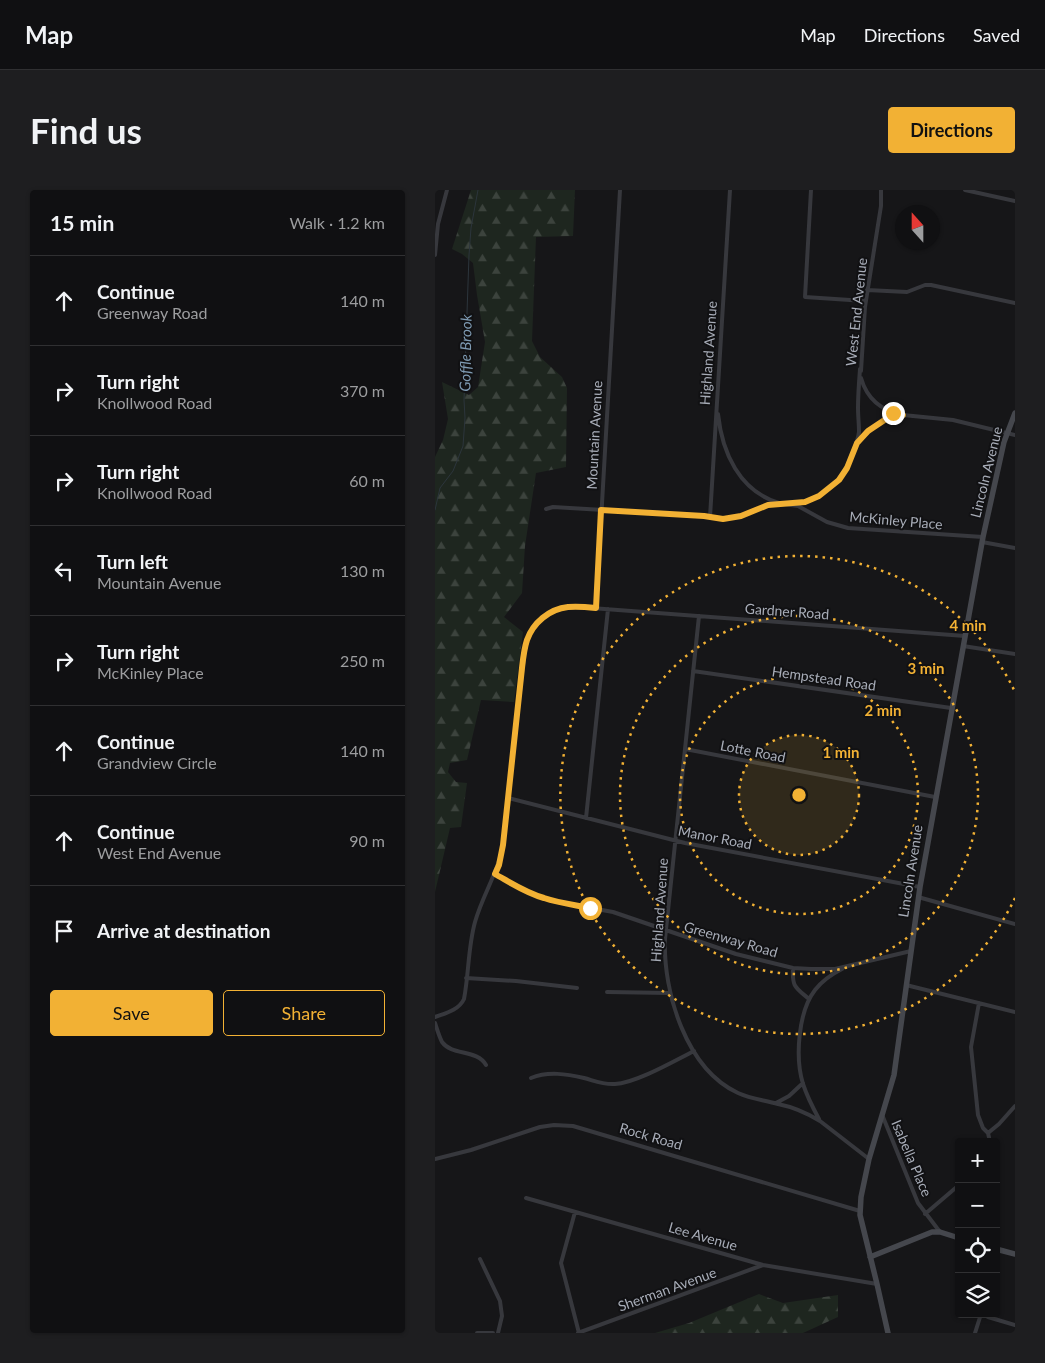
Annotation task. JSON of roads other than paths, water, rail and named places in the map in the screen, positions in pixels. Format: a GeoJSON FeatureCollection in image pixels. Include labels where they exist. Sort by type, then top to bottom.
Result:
{"type":"FeatureCollection","features":[{"type":"Feature","properties":{"kind":"main road","name":"Lincoln Avenue"},"geometry":{"type":"LineString","coordinates":[[888,1333],[860,1211],[861,1197],[869,1159],[894,1075],[918,897],[951,708],[982,540],[1000,459],[1015,413]]}},
{"type":"Feature","properties":{"kind":"main road"},"geometry":{"type":"LineString","coordinates":[[870,1257],[932,1232],[940,1232],[955,1237]]}},
{"type":"Feature","properties":{"kind":"main road"},"geometry":{"type":"LineString","coordinates":[[1000,1250],[1015,1254]]}},
{"type":"Feature","properties":{"kind":"street"},"geometry":{"type":"LineString","coordinates":[[435,255],[438,224],[447,190]]}},
{"type":"Feature","properties":{"kind":"street","name":"Mountain Avenue"},"geometry":{"type":"LineString","coordinates":[[596,608],[620,190]]}},
{"type":"Feature","properties":{"kind":"street","name":"Highland Avenue"},"geometry":{"type":"LineString","coordinates":[[710,517],[730,190]]}},
{"type":"Feature","properties":{"kind":"street"},"geometry":{"type":"LineString","coordinates":[[811,190],[805,297],[865,301]]}},
{"type":"Feature","properties":{"kind":"street","name":"West End Avenue"},"geometry":{"type":"LineString","coordinates":[[881,190],[881,206],[865,301],[860,369],[863,384],[870,397],[874,402],[887,410],[903,415],[953,420],[1015,434]]}},
{"type":"Feature","properties":{"kind":"street"},"geometry":{"type":"LineString","coordinates":[[965,190],[1015,201]]}},
{"type":"Feature","properties":{"kind":"street"},"geometry":{"type":"LineString","coordinates":[[867,290],[907,292],[925,285],[931,285],[1015,303]]}},
{"type":"Feature","properties":{"kind":"street"},"geometry":{"type":"LineString","coordinates":[[717,402],[722,440],[741,478],[767,498],[784,504],[798,503],[819,496],[832,486],[847,468],[857,443],[859,431],[860,369]]}},
{"type":"Feature","properties":{"kind":"street","name":"West End Avenue"},"geometry":{"type":"LineString","coordinates":[[857,443],[876,425],[886,419],[903,415]]}},
{"type":"Feature","properties":{"kind":"street","name":"McKinley Place"},"geometry":{"type":"LineString","coordinates":[[546,510],[553,508],[601,510],[704,516],[723,519],[741,516],[768,505],[784,504],[798,506],[827,522],[848,528],[982,540],[1015,548]]}},
{"type":"Feature","properties":{"kind":"street"},"geometry":{"type":"LineString","coordinates":[[435,1017],[462,1004],[469,952],[476,920],[485,894],[499,865],[503,845],[525,647],[529,635],[541,619],[553,611],[570,606],[608,609],[586,818]]}},
{"type":"Feature","properties":{"kind":"street","name":"Gardner Road"},"geometry":{"type":"LineString","coordinates":[[608,609],[965,636]]}},
{"type":"Feature","properties":{"kind":"street","name":"Highland Avenue"},"geometry":{"type":"LineString","coordinates":[[699,616],[666,931],[665,960],[670,993],[682,1028],[694,1051],[705,1067],[725,1086],[749,1098],[800,1110],[820,1121],[869,1159]]}},
{"type":"Feature","properties":{"kind":"street"},"geometry":{"type":"LineString","coordinates":[[963,646],[1015,654]]}},
{"type":"Feature","properties":{"kind":"street","name":"Hempstead Road"},"geometry":{"type":"LineString","coordinates":[[693,671],[951,708]]}},
{"type":"Feature","properties":{"kind":"street","name":"Lotte Road"},"geometry":{"type":"LineString","coordinates":[[685,750],[935,797]]}},
{"type":"Feature","properties":{"kind":"street","name":"Manor Road"},"geometry":{"type":"LineString","coordinates":[[508,798],[675,840],[920,887]]}},
{"type":"Feature","properties":{"kind":"street","name":"Greenway Road"},"geometry":{"type":"LineString","coordinates":[[495,874],[518,888],[542,898],[613,912],[741,956],[793,968],[835,969],[911,950]]}},
{"type":"Feature","properties":{"kind":"street"},"geometry":{"type":"LineString","coordinates":[[918,897],[1015,924]]}},
{"type":"Feature","properties":{"kind":"street"},"geometry":{"type":"LineString","coordinates":[[820,1121],[812,1107],[803,1083],[800,1063],[800,1038],[803,1016],[815,989],[831,975],[849,966]]}},
{"type":"Feature","properties":{"kind":"street"},"geometry":{"type":"LineString","coordinates":[[793,968],[792,980],[795,987],[809,999]]}},
{"type":"Feature","properties":{"kind":"street"},"geometry":{"type":"LineString","coordinates":[[466,978],[577,988]]}},
{"type":"Feature","properties":{"kind":"street"},"geometry":{"type":"LineString","coordinates":[[906,986],[1015,1012]]}},
{"type":"Feature","properties":{"kind":"street"},"geometry":{"type":"LineString","coordinates":[[607,992],[670,993]]}},
{"type":"Feature","properties":{"kind":"street"},"geometry":{"type":"LineString","coordinates":[[979,1003],[971,1047],[978,1115],[983,1128],[988,1133],[989,1138]]}},
{"type":"Feature","properties":{"kind":"street"},"geometry":{"type":"LineString","coordinates":[[435,1023],[440,1037],[447,1046],[477,1056],[487,1065]]}},
{"type":"Feature","properties":{"kind":"street"},"geometry":{"type":"LineString","coordinates":[[531,1078],[545,1073],[584,1078],[606,1084],[617,1084],[628,1082],[694,1051]]}},
{"type":"Feature","properties":{"kind":"street"},"geometry":{"type":"LineString","coordinates":[[776,1103],[789,1096],[803,1083]]}},
{"type":"Feature","properties":{"kind":"street"},"geometry":{"type":"LineString","coordinates":[[988,1133],[1015,1106]]}},
{"type":"Feature","properties":{"kind":"street","name":"Isabella Place"},"geometry":{"type":"LineString","coordinates":[[882,1115],[918,1204],[940,1232]]}},
{"type":"Feature","properties":{"kind":"street","name":"Rock Road"},"geometry":{"type":"LineString","coordinates":[[435,1159],[471,1150],[540,1127],[559,1124],[573,1126],[860,1211]]}},
{"type":"Feature","properties":{"kind":"street"},"geometry":{"type":"LineString","coordinates":[[925,1214],[955,1188]]}},
{"type":"Feature","properties":{"kind":"street","name":"Lee Avenue"},"geometry":{"type":"LineString","coordinates":[[526,1198],[763,1265],[877,1284]]}},
{"type":"Feature","properties":{"kind":"street"},"geometry":{"type":"LineString","coordinates":[[575,1212],[561,1263],[579,1333]]}},
{"type":"Feature","properties":{"kind":"street"},"geometry":{"type":"LineString","coordinates":[[480,1259],[501,1301],[502,1316],[499,1333]]}},
{"type":"Feature","properties":{"kind":"street","name":"Sherman Avenue"},"geometry":{"type":"LineString","coordinates":[[579,1333],[763,1265]]}},
{"type":"Feature","properties":{"kind":"street"},"geometry":{"type":"LineString","coordinates":[[975,1333],[981,1318]]}},
{"type":"Feature","properties":{"kind":"street"},"geometry":{"type":"LineString","coordinates":[[991,1318],[1015,1326]]}},
{"type":"Feature","properties":{"kind":"street"},"geometry":{"type":"LineString","coordinates":[[477,1333],[493,1333]]}},
{"type":"Feature","properties":{"kind":"waterway","name":"Goffle Brook"},"geometry":{"type":"LineString","coordinates":[[435,510],[440,488],[453,471],[463,446],[469,255],[471,228],[478,190]]}}]}
